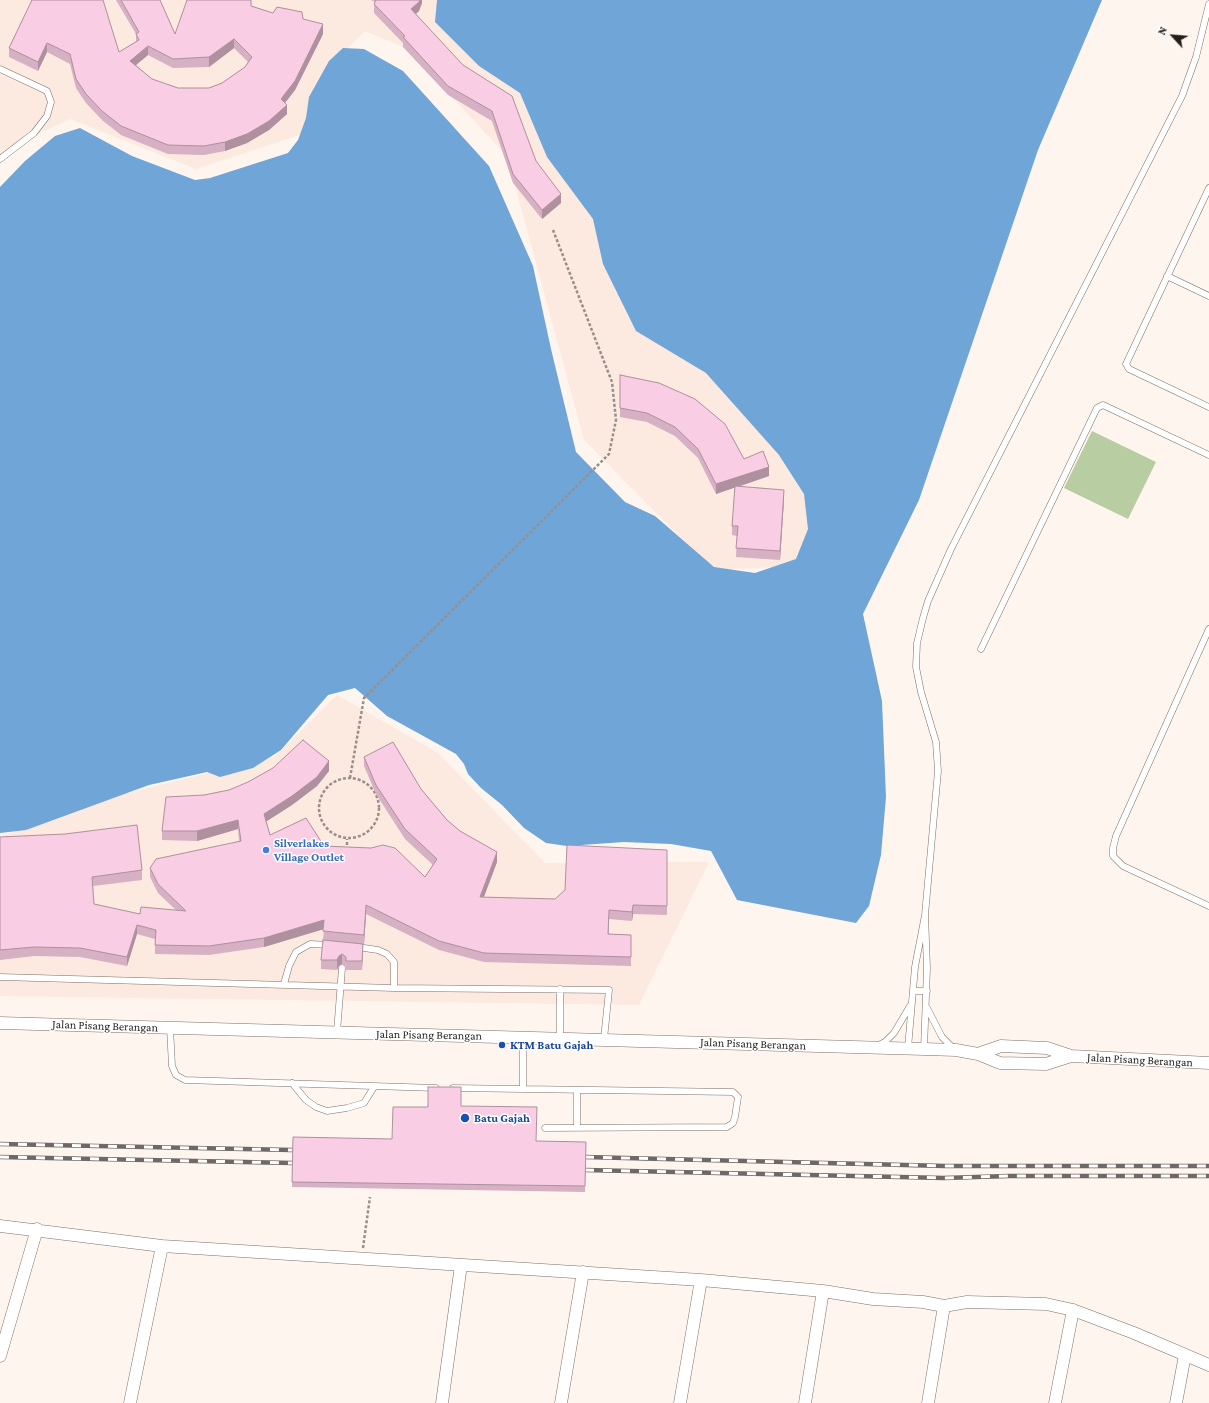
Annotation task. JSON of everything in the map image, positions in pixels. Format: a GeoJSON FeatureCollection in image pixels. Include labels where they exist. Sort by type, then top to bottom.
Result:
{"type":"FeatureCollection","features":[{"type":"Feature","properties":{"kind":"street","name":"Jalan Pisang Berangan"},"geometry":{"type":"LineString","coordinates":[[0,1023],[908,1048],[956,1050],[978,1054],[1000,1063],[1046,1064],[1071,1056]]}},
{"type":"Feature","properties":{"kind":"street","name":"Jalan Pisang Berangan"},"geometry":{"type":"LineString","coordinates":[[978,1054],[1001,1046],[1047,1048],[1071,1056],[1209,1063]]}},
{"type":"Feature","properties":{"kind":"street"},"geometry":{"type":"LineString","coordinates":[[1000,1063],[1001,1046]]}},
{"type":"Feature","properties":{"kind":"street"},"geometry":{"type":"LineString","coordinates":[[1046,1064],[1047,1048]]}},
{"type":"Feature","properties":{"kind":"street"},"geometry":{"type":"LineString","coordinates":[[0,1226],[37,1229],[162,1246],[702,1280],[822,1291],[873,1299],[923,1302],[944,1306],[966,1302],[1026,1302],[1046,1304],[1072,1310],[1134,1333],[1209,1366]]}},
{"type":"Feature","properties":{"kind":"street"},"geometry":{"type":"LineString","coordinates":[[0,1356],[37,1229]]}},
{"type":"Feature","properties":{"kind":"street"},"geometry":{"type":"LineString","coordinates":[[130,1403],[162,1246]]}},
{"type":"Feature","properties":{"kind":"street"},"geometry":{"type":"LineString","coordinates":[[442,1403],[461,1265]]}},
{"type":"Feature","properties":{"kind":"street"},"geometry":{"type":"LineString","coordinates":[[561,1403],[583,1272]]}},
{"type":"Feature","properties":{"kind":"street"},"geometry":{"type":"LineString","coordinates":[[680,1403],[702,1280]]}},
{"type":"Feature","properties":{"kind":"street"},"geometry":{"type":"LineString","coordinates":[[805,1403],[822,1291]]}},
{"type":"Feature","properties":{"kind":"street"},"geometry":{"type":"LineString","coordinates":[[928,1403],[944,1306]]}},
{"type":"Feature","properties":{"kind":"street"},"geometry":{"type":"LineString","coordinates":[[1055,1403],[1072,1310]]}},
{"type":"Feature","properties":{"kind":"street"},"geometry":{"type":"LineString","coordinates":[[1176,1403],[1185,1355]]}},
{"type":"Feature","properties":{"kind":"lane"},"geometry":{"type":"LineString","coordinates":[[908,1048],[912,991],[925,915],[938,771],[936,742],[921,692],[916,666],[917,643],[924,612],[951,549],[1182,96],[1196,57],[1209,4]]}},
{"type":"Feature","properties":{"kind":"lane"},"geometry":{"type":"LineString","coordinates":[[0,69],[47,91],[51,102],[47,116],[34,133],[0,159]]}},
{"type":"Feature","properties":{"kind":"lane"},"geometry":{"type":"LineString","coordinates":[[1209,188],[1126,364],[1129,369],[1209,407]]}},
{"type":"Feature","properties":{"kind":"lane"},"geometry":{"type":"LineString","coordinates":[[1167,276],[1209,296]]}},
{"type":"Feature","properties":{"kind":"lane"},"geometry":{"type":"LineString","coordinates":[[981,649],[1097,408],[1103,405],[1209,455]]}},
{"type":"Feature","properties":{"kind":"lane"},"geometry":{"type":"LineString","coordinates":[[1209,629],[1116,836],[1112,848],[1113,856],[1123,866],[1209,906]]}},
{"type":"Feature","properties":{"kind":"lane"},"geometry":{"type":"LineString","coordinates":[[924,1049],[927,991],[925,915]]}},
{"type":"Feature","properties":{"kind":"lane"},"geometry":{"type":"LineString","coordinates":[[284,984],[289,966],[296,952],[310,944],[338,946]]}},
{"type":"Feature","properties":{"kind":"lane"},"geometry":{"type":"LineString","coordinates":[[351,947],[378,950],[387,954],[394,962],[394,988]]}},
{"type":"Feature","properties":{"kind":"lane"},"geometry":{"type":"LineString","coordinates":[[336,1032],[342,968]]}},
{"type":"Feature","properties":{"kind":"lane"},"geometry":{"type":"LineString","coordinates":[[0,977],[394,988],[609,990],[604,1039]]}},
{"type":"Feature","properties":{"kind":"lane"},"geometry":{"type":"LineString","coordinates":[[560,989],[560,1038]]}},
{"type":"Feature","properties":{"kind":"lane"},"geometry":{"type":"LineString","coordinates":[[912,991],[927,991]]}},
{"type":"Feature","properties":{"kind":"lane"},"geometry":{"type":"LineString","coordinates":[[872,1048],[890,1038],[912,1004]]}},
{"type":"Feature","properties":{"kind":"lane"},"geometry":{"type":"LineString","coordinates":[[926,1006],[942,1037],[956,1050]]}},
{"type":"Feature","properties":{"kind":"lane"},"geometry":{"type":"LineString","coordinates":[[170,1028],[172,1066],[176,1075],[185,1080],[374,1087],[734,1092],[738,1097],[735,1117],[733,1122],[727,1127],[545,1128]]}},
{"type":"Feature","properties":{"kind":"lane"},"geometry":{"type":"LineString","coordinates":[[523,1037],[524,1089]]}},
{"type":"Feature","properties":{"kind":"lane"},"geometry":{"type":"LineString","coordinates":[[292,1083],[306,1100],[316,1107],[327,1111],[347,1108],[364,1103],[374,1087]]}},
{"type":"Feature","properties":{"kind":"lane"},"geometry":{"type":"LineString","coordinates":[[577,1090],[577,1128]]}},
{"type":"Feature","properties":{"kind":"path"},"geometry":{"type":"LineString","coordinates":[[350,778],[364,698],[609,454],[616,420],[612,382],[553,230]]}},
{"type":"Feature","properties":{"kind":"path"},"geometry":{"type":"LineString","coordinates":[[350,778],[367,784],[374,791],[378,800],[379,809],[377,819],[369,830],[357,838],[347,839],[328,831],[322,823],[319,813],[319,802],[323,792],[330,785],[339,780],[350,778]]}},
{"type":"Feature","properties":{"kind":"path"},"geometry":{"type":"LineString","coordinates":[[347,839],[347,854]]}},
{"type":"Feature","properties":{"kind":"path"},"geometry":{"type":"LineString","coordinates":[[362,1258],[370,1197]]}},
{"type":"Feature","properties":{"kind":"shaded area"},"geometry":{"type":"Polygon","coordinates":[[[0,0],[453,0],[720,370],[834,515],[798,566],[713,570],[584,440],[507,156],[406,48],[365,31],[328,67],[308,132],[196,169],[70,119],[0,152],[0,0]]]}},
{"type":"Feature","properties":{"kind":"shaded area","name":"Silverlakes Village Outlet"},"geometry":{"type":"Polygon","coordinates":[[[337,695],[438,753],[545,863],[709,862],[639,1005],[0,996],[0,837],[82,804],[274,757],[337,695]]]}},
{"type":"Feature","properties":{"kind":"green space"},"geometry":{"type":"Polygon","coordinates":[[[1092,431],[1156,462],[1128,519],[1064,488],[1092,431]]]}},
{"type":"Feature","properties":{"kind":"water"},"geometry":{"type":"Polygon","coordinates":[[[437,0],[1102,0],[1038,150],[919,500],[863,614],[882,701],[886,797],[881,855],[869,906],[856,923],[737,900],[711,851],[671,844],[624,842],[567,846],[546,843],[524,828],[502,805],[481,788],[468,774],[464,764],[456,754],[387,716],[355,688],[328,695],[281,750],[253,768],[220,777],[207,772],[149,785],[26,830],[0,833],[0,187],[25,161],[55,136],[80,128],[132,156],[195,180],[210,178],[288,153],[298,140],[306,118],[309,97],[329,61],[343,48],[364,49],[403,71],[489,166],[533,266],[576,452],[625,502],[655,516],[714,567],[755,573],[796,559],[808,529],[804,494],[779,455],[706,373],[636,331],[603,264],[593,219],[547,157],[520,93],[479,66],[435,22],[437,0]]]}},
{"type":"Feature","properties":{"kind":"building"},"geometry":{"type":"Polygon","coordinates":[[[32,0],[103,0],[119,52],[139,40],[136,34],[139,32],[121,0],[160,0],[175,34],[187,0],[251,0],[251,6],[273,13],[277,7],[302,12],[303,19],[323,24],[295,81],[281,99],[287,105],[269,121],[247,134],[225,142],[204,146],[168,145],[121,126],[102,111],[86,94],[76,79],[70,54],[47,43],[38,62],[9,48],[32,0]],[[234,39],[209,57],[173,59],[148,46],[130,61],[152,79],[178,88],[209,88],[222,83],[245,67],[252,57],[234,39]]]}},
{"type":"Feature","properties":{"kind":"building"},"geometry":{"type":"Polygon","coordinates":[[[376,0],[420,0],[411,9],[463,65],[512,96],[536,161],[561,194],[542,210],[513,174],[492,111],[448,86],[403,37],[405,36],[374,4],[376,0]]]}},
{"type":"Feature","properties":{"kind":"building"},"geometry":{"type":"Polygon","coordinates":[[[620,375],[659,383],[695,399],[725,424],[744,459],[763,451],[769,467],[716,484],[698,449],[675,427],[647,413],[620,408],[620,375]]]}},
{"type":"Feature","properties":{"kind":"building"},"geometry":{"type":"Polygon","coordinates":[[[735,486],[784,490],[780,551],[736,548],[738,526],[732,526],[735,486]]]}},
{"type":"Feature","properties":{"kind":"building"},"geometry":{"type":"Polygon","coordinates":[[[303,740],[329,761],[317,777],[292,796],[264,814],[270,835],[306,818],[324,846],[371,848],[383,845],[395,848],[425,877],[437,859],[405,829],[376,785],[364,757],[393,742],[421,789],[447,820],[460,831],[497,852],[480,897],[555,899],[565,890],[567,845],[667,850],[667,906],[633,905],[632,912],[609,910],[608,934],[631,935],[631,957],[484,953],[439,941],[366,905],[364,935],[323,931],[324,920],[264,938],[209,946],[155,945],[156,930],[137,925],[127,957],[80,948],[34,947],[0,950],[0,837],[65,834],[137,825],[142,870],[92,877],[94,904],[140,914],[141,907],[186,911],[158,884],[150,868],[156,859],[241,841],[238,820],[197,831],[162,831],[166,797],[204,795],[229,790],[248,782],[273,768],[303,740]]]}},
{"type":"Feature","properties":{"kind":"building"},"geometry":{"type":"Polygon","coordinates":[[[323,940],[363,944],[362,961],[346,961],[346,957],[342,954],[337,960],[321,960],[323,940]]]}},
{"type":"Feature","properties":{"kind":"building"},"geometry":{"type":"Polygon","coordinates":[[[428,1087],[461,1087],[461,1106],[537,1107],[536,1141],[586,1142],[585,1186],[292,1182],[293,1137],[392,1139],[393,1107],[428,1107],[428,1087]]]}},
{"type":"Feature","properties":{"kind":"railway"},"geometry":{"type":"LineString","coordinates":[[0,1144],[292,1150]]}},
{"type":"Feature","properties":{"kind":"railway"},"geometry":{"type":"LineString","coordinates":[[0,1157],[292,1163]]}},
{"type":"Feature","properties":{"kind":"railway"},"geometry":{"type":"LineString","coordinates":[[585,1157],[945,1166],[1209,1166]]}},
{"type":"Feature","properties":{"kind":"railway"},"geometry":{"type":"LineString","coordinates":[[585,1170],[944,1178],[1009,1176],[1209,1176]]}},
{"type":"Feature","properties":{"kind":"place","name":"Silverlakes Village Outlet"},"geometry":{"type":"Point","coordinates":[266,850]}},
{"type":"Feature","properties":{"kind":"place","name":"KTM Batu Gajah"},"geometry":{"type":"Point","coordinates":[502,1045]}},
{"type":"Feature","properties":{"kind":"place","name":"Batu Gajah"},"geometry":{"type":"Point","coordinates":[465,1118]}}]}
